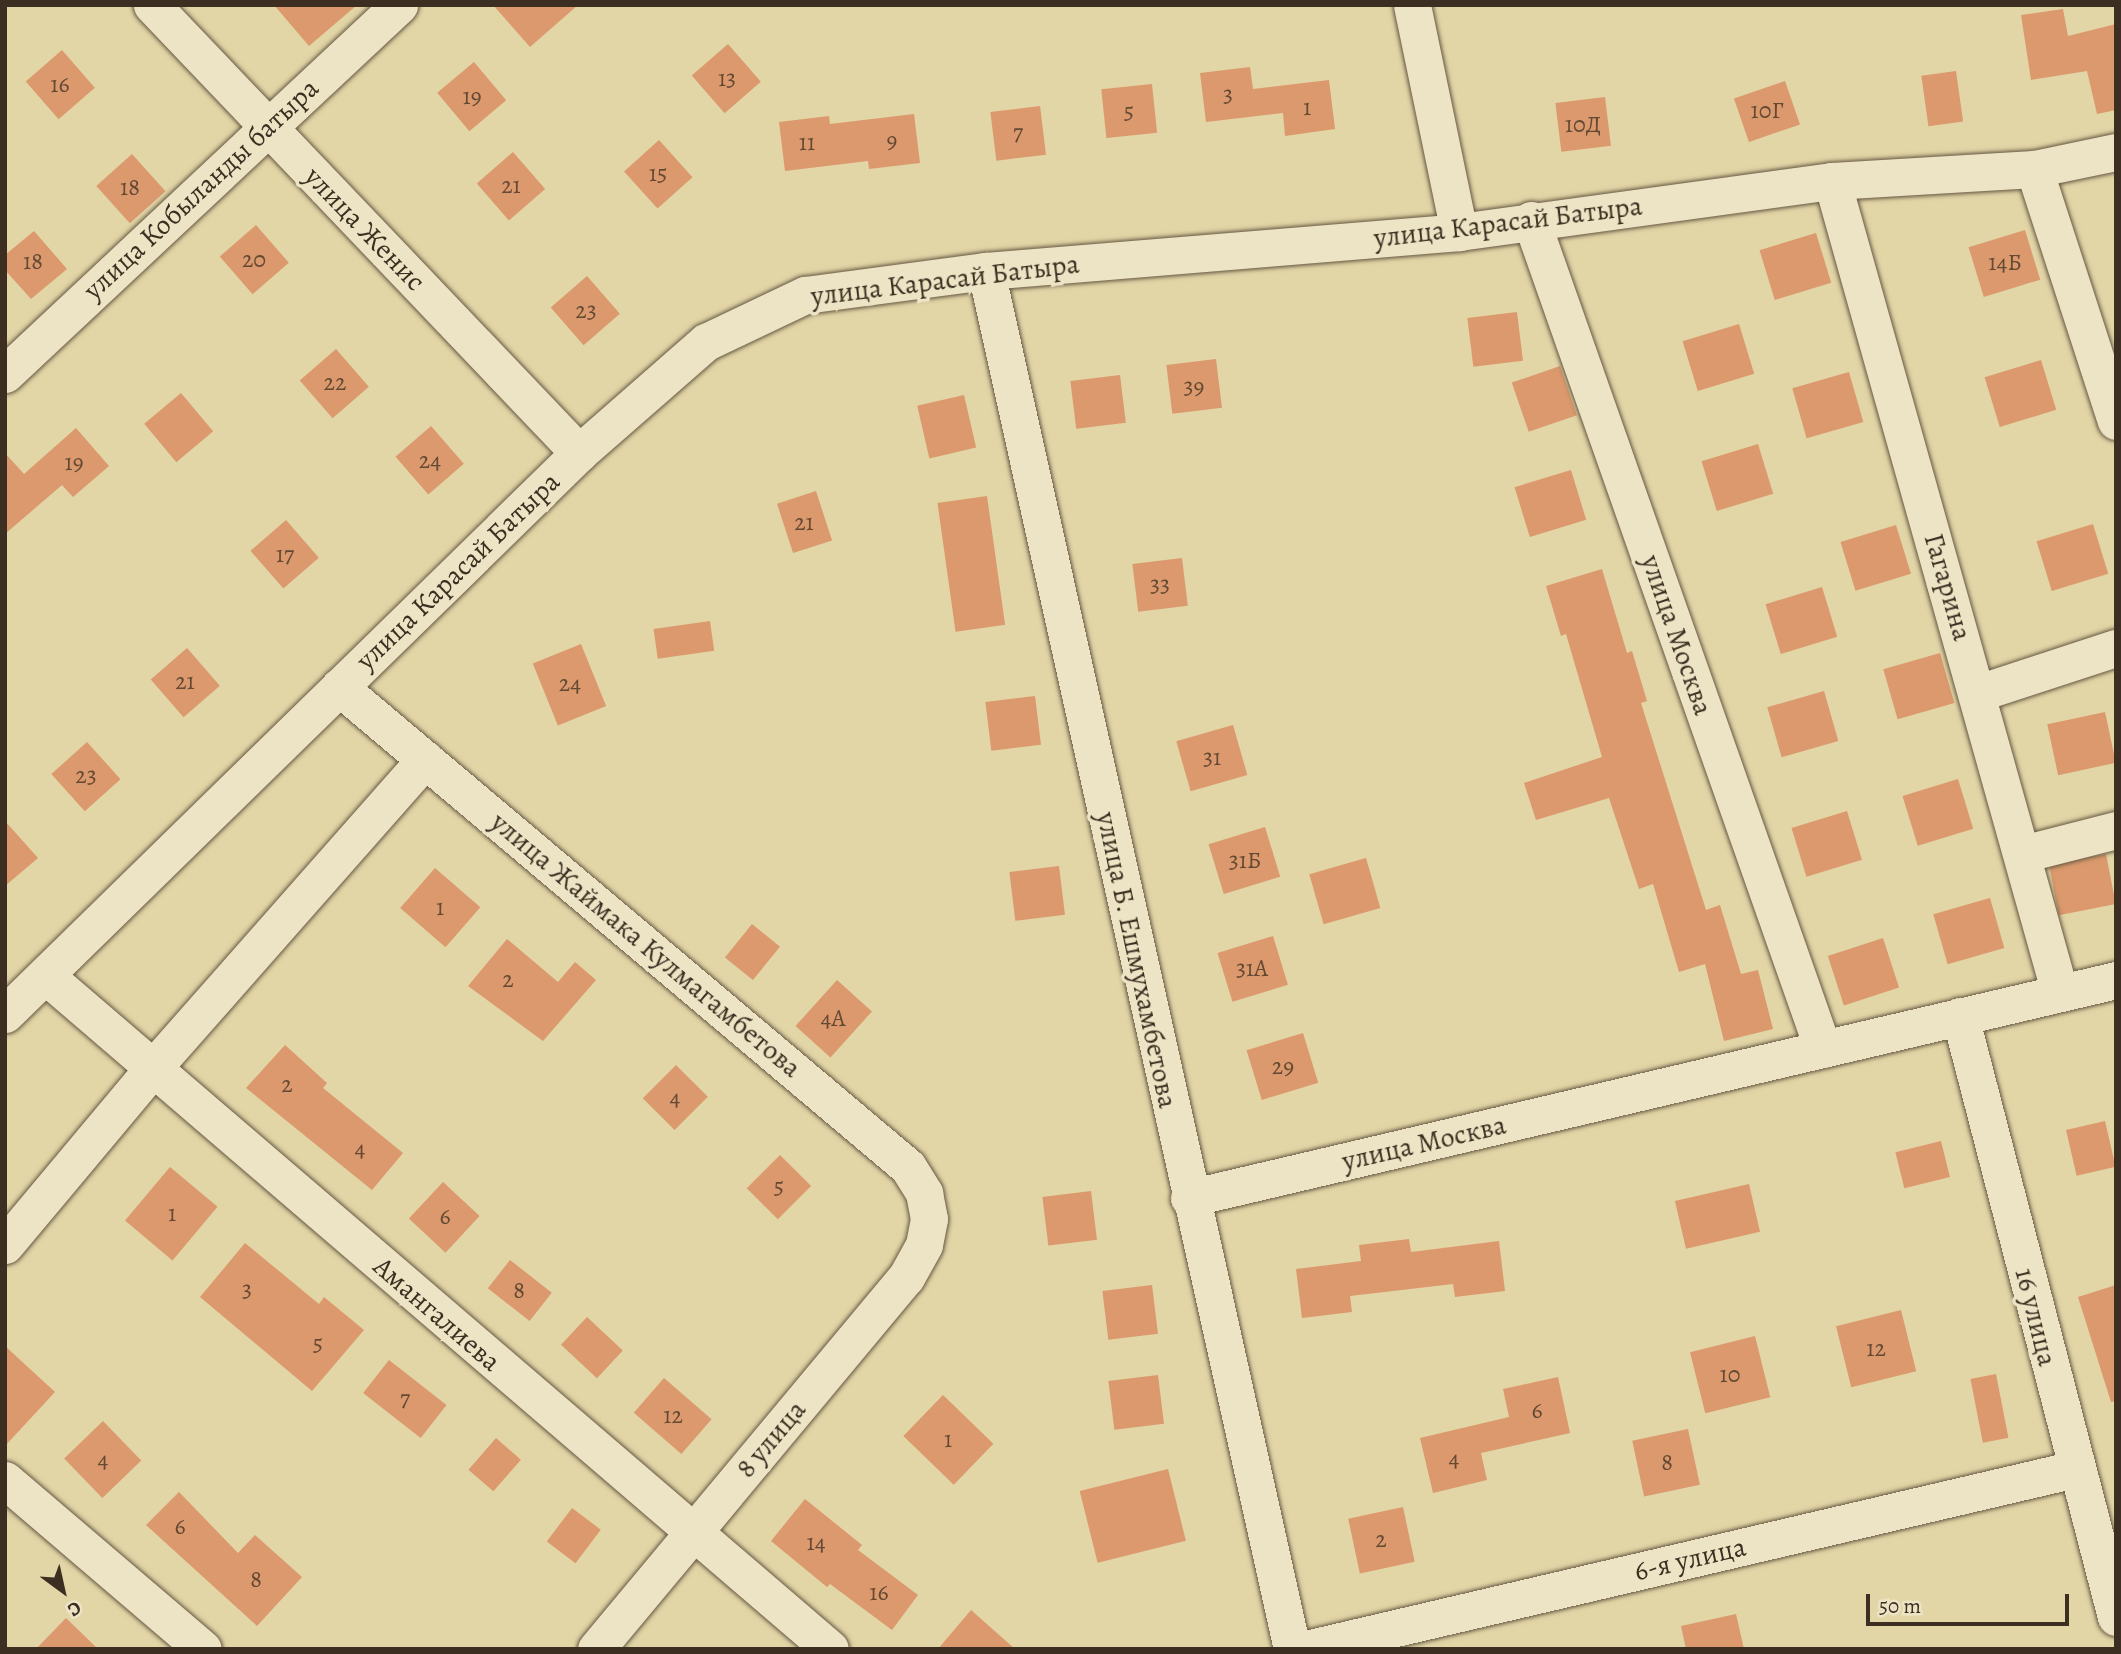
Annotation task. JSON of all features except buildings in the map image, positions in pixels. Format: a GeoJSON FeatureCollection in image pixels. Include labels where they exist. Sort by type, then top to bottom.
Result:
{"type":"FeatureCollection","features":[{"type":"Feature","properties":{"kind":"street","name":"улица Женис"},"geometry":{"type":"LineString","coordinates":[[152,5],[579,453]]}},
{"type":"Feature","properties":{"kind":"street","name":"улица Кобыланды батыра"},"geometry":{"type":"LineString","coordinates":[[5,374],[399,5]]}},
{"type":"Feature","properties":{"kind":"street"},"geometry":{"type":"LineString","coordinates":[[1412,5],[1459,232]]}},
{"type":"Feature","properties":{"kind":"street","name":"улица Карасай Батыра"},"geometry":{"type":"LineString","coordinates":[[5,1014],[579,453],[706,341],[805,295],[986,271],[1459,232],[1531,220],[1832,181],[2034,169],[2116,152]]}},
{"type":"Feature","properties":{"kind":"street"},"geometry":{"type":"LineString","coordinates":[[2034,169],[2116,421]]}},
{"type":"Feature","properties":{"kind":"street","name":"Гагарина"},"geometry":{"type":"LineString","coordinates":[[1832,181],[1978,693],[2060,993]]}},
{"type":"Feature","properties":{"kind":"street","name":"улица Москва"},"geometry":{"type":"LineString","coordinates":[[1531,220],[1824,1049]]}},
{"type":"Feature","properties":{"kind":"street","name":"улица Б. Ешмухамбетова"},"geometry":{"type":"LineString","coordinates":[[986,271],[1189,1198],[1292,1649]]}},
{"type":"Feature","properties":{"kind":"street"},"geometry":{"type":"LineString","coordinates":[[1978,693],[2116,648]]}},
{"type":"Feature","properties":{"kind":"street","name":"улица Жаймака Кулмагамбетова"},"geometry":{"type":"LineString","coordinates":[[340,687],[908,1167],[924,1193],[929,1219]]}},
{"type":"Feature","properties":{"kind":"street"},"geometry":{"type":"LineString","coordinates":[[5,1245],[152,1069],[425,759]]}},
{"type":"Feature","properties":{"kind":"street"},"geometry":{"type":"LineString","coordinates":[[2022,854],[2116,830]]}},
{"type":"Feature","properties":{"kind":"street","name":"Амангалиева"},"geometry":{"type":"LineString","coordinates":[[46,976],[830,1649]]}},
{"type":"Feature","properties":{"kind":"street","name":"улица Москва"},"geometry":{"type":"LineString","coordinates":[[1189,1198],[2116,980]]}},
{"type":"Feature","properties":{"kind":"street","name":"16 улица"},"geometry":{"type":"LineString","coordinates":[[1960,1016],[2075,1469],[2116,1617]]}},
{"type":"Feature","properties":{"kind":"street","name":"8 улица"},"geometry":{"type":"LineString","coordinates":[[596,1649],[906,1277],[924,1245],[929,1219]]}},
{"type":"Feature","properties":{"kind":"street","name":"6-я улица"},"geometry":{"type":"LineString","coordinates":[[1306,1649],[2075,1469]]}},
{"type":"Feature","properties":{"kind":"street"},"geometry":{"type":"LineString","coordinates":[[5,1480],[203,1649]]}}]}
